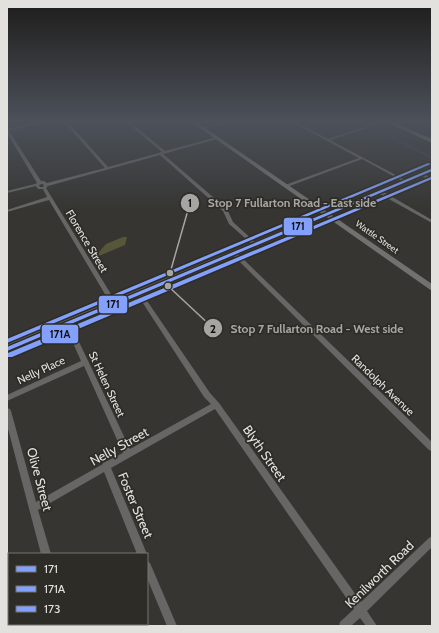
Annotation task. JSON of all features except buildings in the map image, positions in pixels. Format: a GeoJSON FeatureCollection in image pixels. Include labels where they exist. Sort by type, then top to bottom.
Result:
{"type":"FeatureCollection","features":[{"type":"Feature","properties":{"kind":"main road"},"geometry":{"type":"LineString","coordinates":[[7,349],[432,170]]}},
{"type":"Feature","properties":{"kind":"street"},"geometry":{"type":"LineString","coordinates":[[19,151],[38,184],[45,187],[171,151]]}},
{"type":"Feature","properties":{"kind":"street"},"geometry":{"type":"LineString","coordinates":[[91,151],[107,168]]}},
{"type":"Feature","properties":{"kind":"street"},"geometry":{"type":"LineString","coordinates":[[159,151],[225,210],[231,223],[255,244]]}},
{"type":"Feature","properties":{"kind":"street","name":"Wattle Street"},"geometry":{"type":"LineString","coordinates":[[234,151],[432,288]]}},
{"type":"Feature","properties":{"kind":"street"},"geometry":{"type":"LineString","coordinates":[[347,151],[405,181]]}},
{"type":"Feature","properties":{"kind":"street"},"geometry":{"type":"LineString","coordinates":[[286,186],[362,158]]}},
{"type":"Feature","properties":{"kind":"street"},"geometry":{"type":"LineString","coordinates":[[421,174],[432,180]]}},
{"type":"Feature","properties":{"kind":"street"},"geometry":{"type":"LineString","coordinates":[[7,192],[38,184]]}},
{"type":"Feature","properties":{"kind":"street","name":"Florence Street"},"geometry":{"type":"LineString","coordinates":[[45,187],[50,198],[114,304]]}},
{"type":"Feature","properties":{"kind":"street"},"geometry":{"type":"LineString","coordinates":[[380,192],[432,222]]}},
{"type":"Feature","properties":{"kind":"street"},"geometry":{"type":"LineString","coordinates":[[7,211],[50,198]]}},
{"type":"Feature","properties":{"kind":"street","name":"Randolph Avenue"},"geometry":{"type":"LineString","coordinates":[[234,253],[432,446]]}},
{"type":"Feature","properties":{"kind":"street","name":"Blyth Street"},"geometry":{"type":"LineString","coordinates":[[139,293],[207,395],[216,405],[372,626]]}},
{"type":"Feature","properties":{"kind":"street","name":"St Helen Street"},"geometry":{"type":"LineString","coordinates":[[67,323],[128,454]]}},
{"type":"Feature","properties":{"kind":"street","name":"Nelly Place"},"geometry":{"type":"LineString","coordinates":[[7,398],[85,362]]}},
{"type":"Feature","properties":{"kind":"street","name":"Nelly Street"},"geometry":{"type":"LineString","coordinates":[[33,508],[216,405]]}},
{"type":"Feature","properties":{"kind":"street","name":"Olive Street"},"geometry":{"type":"LineString","coordinates":[[7,411],[46,553]]}},
{"type":"Feature","properties":{"kind":"street","name":"Foster Street"},"geometry":{"type":"LineString","coordinates":[[106,466],[142,553]]}},
{"type":"Feature","properties":{"kind":"street","name":"Kenilworth Road"},"geometry":{"type":"LineString","coordinates":[[344,626],[432,541]]}},
{"type":"Feature","properties":{"kind":"street"},"geometry":{"type":"LineString","coordinates":[[148,568],[172,626]]}},
{"type":"Feature","properties":{"kind":"green space"},"geometry":{"type":"Polygon","coordinates":[[[123,237],[127,237],[125,245],[94,258],[106,244],[123,237]]]}},
{"type":"Feature","properties":{"kind":"waterway"},"geometry":{"type":"LineString","coordinates":[[418,151],[432,158]]}},
{"type":"Feature","properties":{"kind":"transit line","name":"173"},"geometry":{"type":"LineString","coordinates":[[7,341],[429,164]]}},
{"type":"Feature","properties":{"kind":"transit line","name":"171"},"geometry":{"type":"LineString","coordinates":[[7,349],[432,170]]}},
{"type":"Feature","properties":{"kind":"transit line","name":"171A"},"geometry":{"type":"LineString","coordinates":[[10,355],[432,178]]}},
{"type":"Feature","properties":{"kind":"place","name":"Stop 7 Fullarton Road - East side"},"geometry":{"type":"Point","coordinates":[170,273]}},
{"type":"Feature","properties":{"kind":"place","name":"Stop 7 Fullarton Road - West side"},"geometry":{"type":"Point","coordinates":[168,286]}}]}
